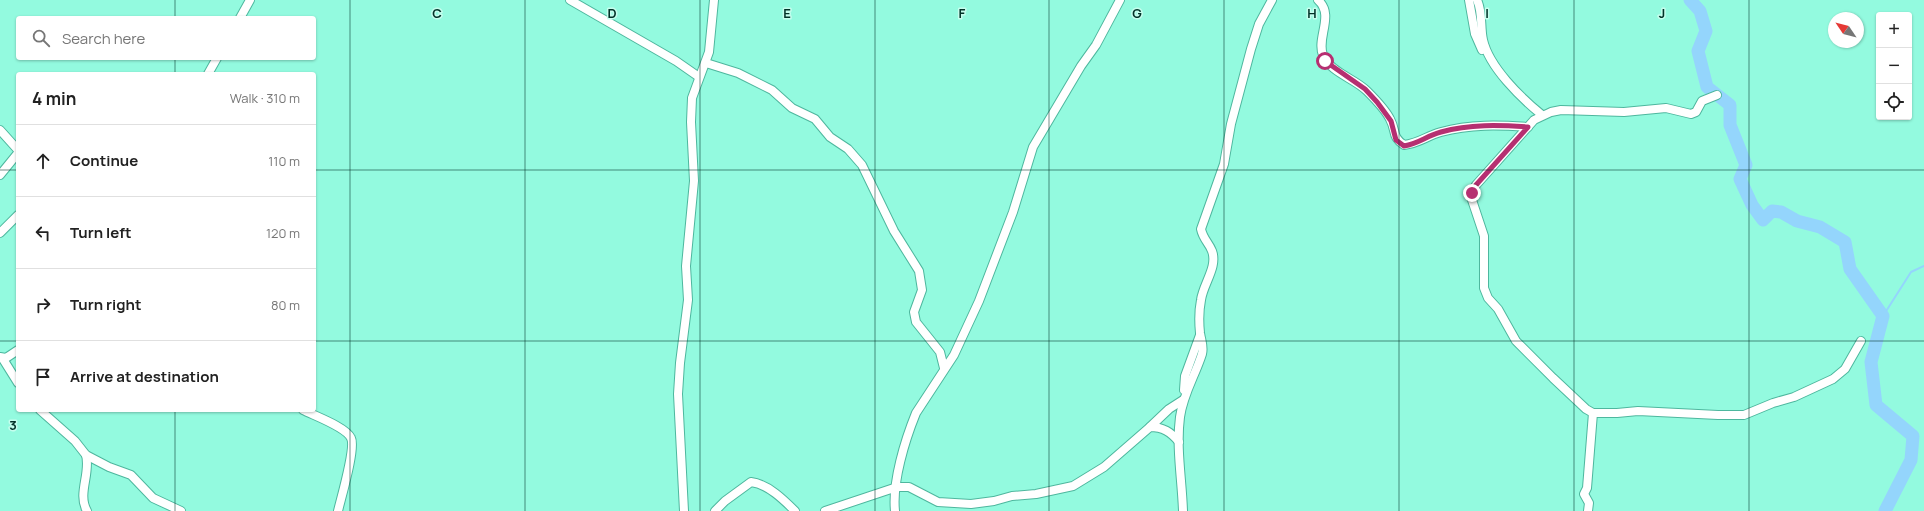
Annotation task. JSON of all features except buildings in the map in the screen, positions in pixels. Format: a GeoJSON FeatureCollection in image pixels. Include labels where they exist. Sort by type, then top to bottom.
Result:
{"type":"FeatureCollection","features":[{"type":"Feature","properties":{"kind":"street"},"geometry":{"type":"LineString","coordinates":[[241,16],[250,0]]}},
{"type":"Feature","properties":{"kind":"street"},"geometry":{"type":"LineString","coordinates":[[570,0],[676,61],[699,77]]}},
{"type":"Feature","properties":{"kind":"street"},"geometry":{"type":"LineString","coordinates":[[684,511],[678,394],[680,363],[688,300],[686,266],[694,181],[691,122],[692,98],[709,52],[714,0]]}},
{"type":"Feature","properties":{"kind":"street"},"geometry":{"type":"LineString","coordinates":[[895,511],[897,476],[913,422],[944,368],[954,355],[982,295],[1013,212],[1033,147],[1081,66],[1096,45],[1120,0]]}},
{"type":"Feature","properties":{"kind":"street"},"geometry":{"type":"LineString","coordinates":[[1183,511],[1179,442],[1180,416],[1184,397],[1203,353],[1200,335],[1200,302],[1202,292],[1211,273],[1212,264],[1212,251],[1202,237],[1202,223],[1224,164],[1231,124],[1250,49],[1259,24],[1272,0]]}},
{"type":"Feature","properties":{"kind":"street"},"geometry":{"type":"LineString","coordinates":[[1318,0],[1323,4],[1324,12],[1325,22],[1321,51],[1325,61],[1365,89],[1381,106],[1391,121],[1396,140],[1404,146],[1416,144],[1441,132],[1465,127],[1483,125],[1528,127]]}},
{"type":"Feature","properties":{"kind":"street"},"geometry":{"type":"LineString","coordinates":[[1469,0],[1477,41],[1482,50],[1488,54]]}},
{"type":"Feature","properties":{"kind":"street"},"geometry":{"type":"LineString","coordinates":[[1477,0],[1483,41],[1488,54],[1495,65],[1521,95],[1542,115]]}},
{"type":"Feature","properties":{"kind":"street"},"geometry":{"type":"LineString","coordinates":[[209,72],[216,60]]}},
{"type":"Feature","properties":{"kind":"street"},"geometry":{"type":"LineString","coordinates":[[706,63],[738,73],[772,90],[792,108],[815,119],[830,137],[848,149],[862,165],[894,231],[919,271],[922,290],[914,312],[916,322],[940,352],[944,368]]}},
{"type":"Feature","properties":{"kind":"street"},"geometry":{"type":"LineString","coordinates":[[1717,95],[1702,101],[1695,114],[1666,108],[1624,112],[1561,110],[1542,115],[1528,127],[1476,185],[1472,193],[1472,200],[1484,236],[1484,288],[1488,298],[1498,309],[1516,340],[1558,383],[1593,413],[1638,411],[1744,415],[1773,403],[1794,397],[1833,380],[1845,369],[1861,341]]}},
{"type":"Feature","properties":{"kind":"street"},"geometry":{"type":"LineString","coordinates":[[0,130],[16,148]]}},
{"type":"Feature","properties":{"kind":"street"},"geometry":{"type":"LineString","coordinates":[[0,175],[16,155]]}},
{"type":"Feature","properties":{"kind":"street"},"geometry":{"type":"LineString","coordinates":[[0,233],[16,218]]}},
{"type":"Feature","properties":{"kind":"street"},"geometry":{"type":"LineString","coordinates":[[16,352],[1,361],[16,381]]}},
{"type":"Feature","properties":{"kind":"street"},"geometry":{"type":"LineString","coordinates":[[826,511],[897,487],[909,487],[938,502],[971,504],[994,501],[1012,496],[1036,494],[1073,486],[1104,467],[1184,397]]}},
{"type":"Feature","properties":{"kind":"street"},"geometry":{"type":"LineString","coordinates":[[42,412],[75,441],[86,455],[88,462],[83,501],[87,511]]}},
{"type":"Feature","properties":{"kind":"street"},"geometry":{"type":"LineString","coordinates":[[308,412],[341,429],[352,438],[353,445],[350,461],[338,511]]}},
{"type":"Feature","properties":{"kind":"street"},"geometry":{"type":"LineString","coordinates":[[1588,511],[1588,503],[1584,494],[1587,488],[1593,413]]}},
{"type":"Feature","properties":{"kind":"street"},"geometry":{"type":"LineString","coordinates":[[1150,427],[1157,427],[1165,430],[1179,442]]}},
{"type":"Feature","properties":{"kind":"street"},"geometry":{"type":"LineString","coordinates":[[86,455],[109,467],[131,475],[153,498],[182,511]]}},
{"type":"Feature","properties":{"kind":"street"},"geometry":{"type":"LineString","coordinates":[[716,511],[725,501],[751,482],[764,486],[784,500],[795,511]]}},
{"type":"Feature","properties":{"kind":"waterway"},"geometry":{"type":"LineString","coordinates":[[1690,0],[1700,11],[1706,31],[1698,51],[1707,87],[1730,105],[1730,125],[1746,165],[1740,179],[1752,205],[1763,220],[1772,211],[1781,212],[1797,221],[1820,227],[1845,242],[1850,269],[1883,316],[1871,362],[1876,405],[1913,436],[1911,460],[1885,511]]}},
{"type":"Feature","properties":{"kind":"waterway"},"geometry":{"type":"LineString","coordinates":[[1883,316],[1911,272],[1924,266]]}},
{"type":"Feature","properties":{"kind":"route"},"geometry":{"type":"LineString","coordinates":[[1325,61],[1332,68],[1365,89],[1385,110],[1391,121],[1396,140],[1404,146],[1416,144],[1441,132],[1465,127],[1483,125],[1528,127],[1476,185],[1472,193]]}}]}
